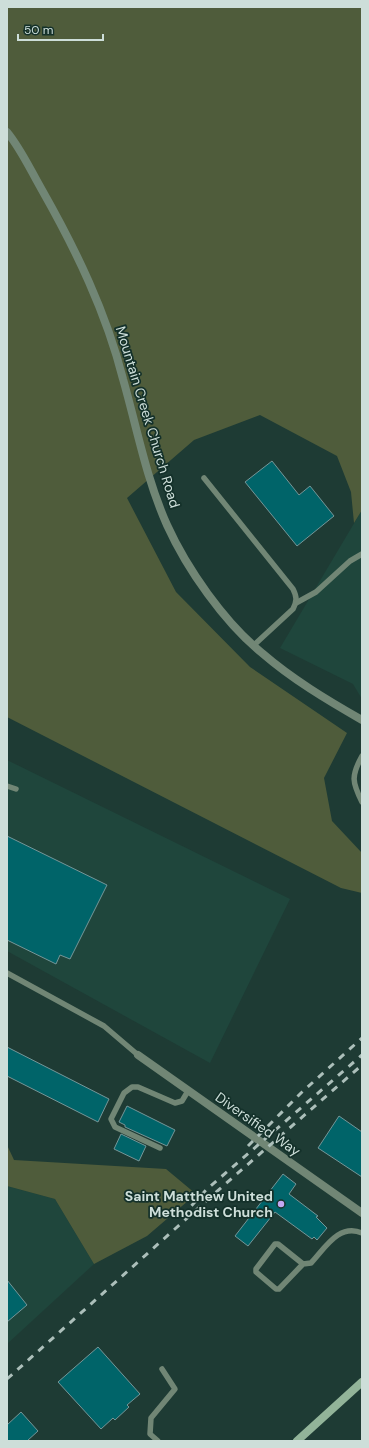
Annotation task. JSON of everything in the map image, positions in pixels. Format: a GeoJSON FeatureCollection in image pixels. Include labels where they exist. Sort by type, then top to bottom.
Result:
{"type":"FeatureCollection","features":[{"type":"Feature","properties":{"kind":"street","name":"Mountain Creek Church Road"},"geometry":{"type":"LineString","coordinates":[[7,132],[18,147],[57,217],[100,307],[121,371],[147,471],[168,526],[186,560],[213,599],[254,645],[288,674],[362,720]]}},
{"type":"Feature","properties":{"kind":"street","name":"Diversified Way"},"geometry":{"type":"LineString","coordinates":[[138,1055],[362,1213]]}},
{"type":"Feature","properties":{"kind":"street"},"geometry":{"type":"LineString","coordinates":[[297,1441],[362,1382]]}},
{"type":"Feature","properties":{"kind":"lane"},"geometry":{"type":"LineString","coordinates":[[204,478],[296,596],[296,603],[293,609],[254,645]]}},
{"type":"Feature","properties":{"kind":"lane"},"geometry":{"type":"LineString","coordinates":[[296,603],[316,592],[350,561],[362,554]]}},
{"type":"Feature","properties":{"kind":"lane"},"geometry":{"type":"LineString","coordinates":[[362,756],[355,768],[353,777],[355,787],[362,802]]}},
{"type":"Feature","properties":{"kind":"lane"},"geometry":{"type":"LineString","coordinates":[[7,786],[16,789]]}},
{"type":"Feature","properties":{"kind":"lane"},"geometry":{"type":"LineString","coordinates":[[355,787],[362,790]]}},
{"type":"Feature","properties":{"kind":"lane"},"geometry":{"type":"LineString","coordinates":[[7,973],[104,1026],[138,1055]]}},
{"type":"Feature","properties":{"kind":"lane"},"geometry":{"type":"LineString","coordinates":[[160,1148],[116,1127],[112,1123],[112,1115],[124,1092],[132,1087],[138,1087],[175,1103],[182,1101],[188,1091]]}},
{"type":"Feature","properties":{"kind":"lane"},"geometry":{"type":"LineString","coordinates":[[303,1264],[278,1244],[275,1244],[256,1269],[256,1272],[276,1290],[282,1288],[303,1264],[311,1263],[339,1233],[348,1230],[362,1233]]}},
{"type":"Feature","properties":{"kind":"lane"},"geometry":{"type":"LineString","coordinates":[[158,1441],[150,1434],[151,1418],[175,1389],[162,1369]]}},
{"type":"Feature","properties":{"kind":"shaded area"},"geometry":{"type":"Polygon","coordinates":[[[7,7],[362,7],[362,510],[354,523],[351,492],[337,456],[260,415],[194,440],[127,498],[176,592],[250,667],[347,733],[324,778],[332,821],[362,853],[362,893],[341,888],[7,717],[7,7]]]}},
{"type":"Feature","properties":{"kind":"shaded area"},"geometry":{"type":"Polygon","coordinates":[[[362,510],[362,699],[353,684],[280,648],[362,510]]]}},
{"type":"Feature","properties":{"kind":"shaded area"},"geometry":{"type":"Polygon","coordinates":[[[7,760],[290,899],[210,1063],[7,951],[7,760]]]}},
{"type":"Feature","properties":{"kind":"shaded area"},"geometry":{"type":"Polygon","coordinates":[[[7,1145],[14,1160],[166,1169],[196,1194],[147,1236],[94,1264],[55,1199],[7,1186],[7,1145]]]}},
{"type":"Feature","properties":{"kind":"shaded area"},"geometry":{"type":"Polygon","coordinates":[[[7,1186],[55,1199],[94,1264],[7,1344],[7,1186]]]}},
{"type":"Feature","properties":{"kind":"building"},"geometry":{"type":"Polygon","coordinates":[[[272,461],[299,495],[310,486],[334,516],[297,546],[245,482],[272,461]]]}},
{"type":"Feature","properties":{"kind":"building"},"geometry":{"type":"Polygon","coordinates":[[[7,836],[107,885],[70,959],[60,955],[56,964],[7,940],[7,836]]]}},
{"type":"Feature","properties":{"kind":"building"},"geometry":{"type":"Polygon","coordinates":[[[7,1047],[109,1099],[98,1122],[7,1076],[7,1047]]]}},
{"type":"Feature","properties":{"kind":"building"},"geometry":{"type":"Polygon","coordinates":[[[127,1106],[175,1130],[167,1146],[125,1127],[125,1125],[119,1122],[127,1106]]]}},
{"type":"Feature","properties":{"kind":"building"},"geometry":{"type":"Polygon","coordinates":[[[339,1116],[362,1132],[362,1177],[318,1148],[339,1116]]]}},
{"type":"Feature","properties":{"kind":"building"},"geometry":{"type":"Polygon","coordinates":[[[121,1134],[146,1146],[139,1161],[114,1149],[121,1134]]]}},
{"type":"Feature","properties":{"kind":"building","name":"Saint Matthew United Methodist Church"},"geometry":{"type":"Polygon","coordinates":[[[283,1174],[296,1184],[289,1194],[318,1216],[316,1217],[327,1228],[317,1240],[314,1237],[312,1239],[275,1212],[248,1246],[235,1236],[283,1174]]]}},
{"type":"Feature","properties":{"kind":"building"},"geometry":{"type":"Polygon","coordinates":[[[7,1280],[27,1305],[7,1322],[7,1280]]]}},
{"type":"Feature","properties":{"kind":"building"},"geometry":{"type":"Polygon","coordinates":[[[98,1347],[140,1394],[127,1405],[129,1407],[115,1420],[113,1418],[101,1429],[58,1382],[98,1347]]]}},
{"type":"Feature","properties":{"kind":"building"},"geometry":{"type":"Polygon","coordinates":[[[21,1412],[38,1431],[27,1441],[7,1441],[7,1425],[21,1412]]]}},
{"type":"Feature","properties":{"kind":"railway"},"geometry":{"type":"LineString","coordinates":[[248,1146],[301,1093],[362,1038]]}},
{"type":"Feature","properties":{"kind":"railway"},"geometry":{"type":"LineString","coordinates":[[182,1216],[206,1190],[362,1055]]}},
{"type":"Feature","properties":{"kind":"railway"},"geometry":{"type":"LineString","coordinates":[[7,1379],[223,1186],[362,1065]]}},
{"type":"Feature","properties":{"kind":"place","name":"Saint Matthew United Methodist Church"},"geometry":{"type":"Point","coordinates":[281,1204]}}]}
